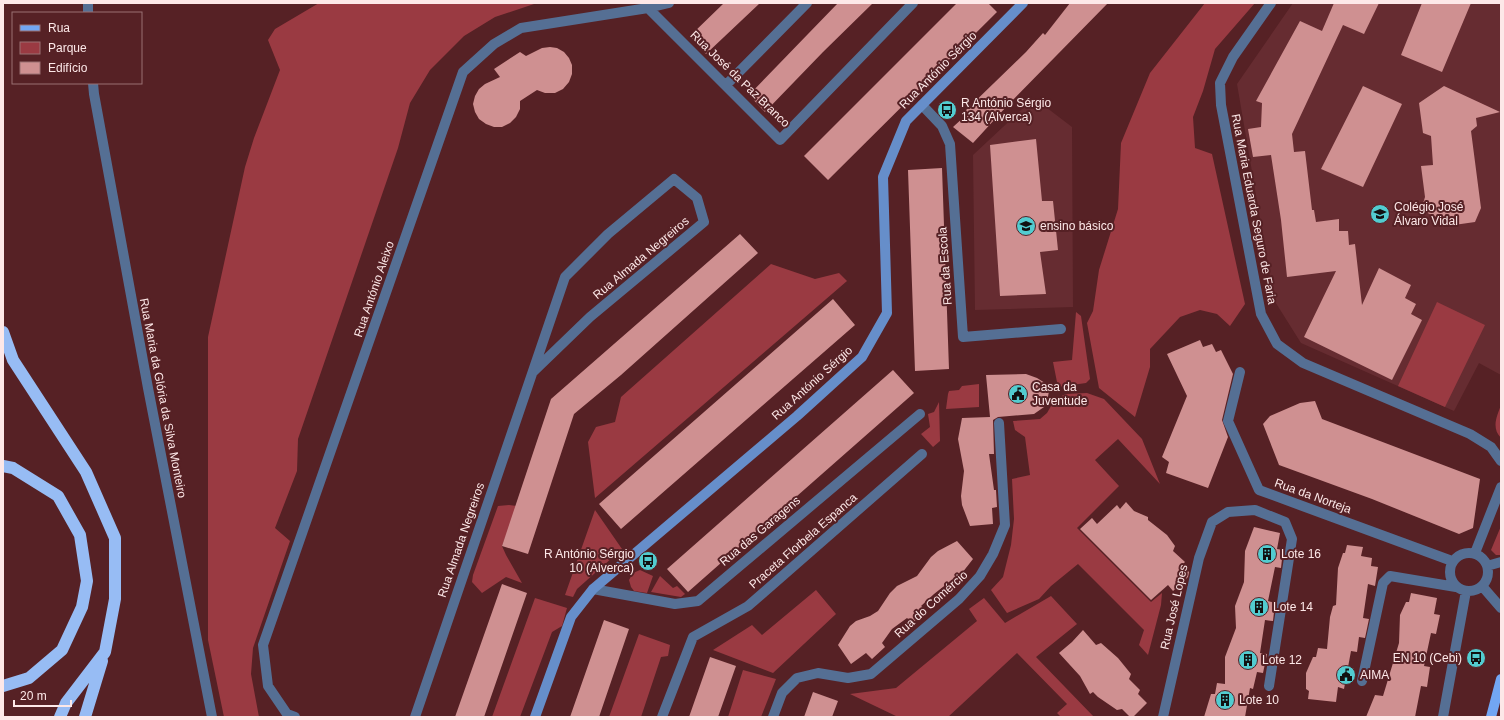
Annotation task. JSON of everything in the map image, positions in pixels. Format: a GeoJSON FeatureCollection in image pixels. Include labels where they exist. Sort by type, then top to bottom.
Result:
{"type":"FeatureCollection","features":[{"type":"Feature","properties":{"kind":"highway"},"geometry":{"type":"LineString","coordinates":[[3,332],[13,360],[86,472],[115,538],[115,599],[105,652],[85,717]]}},
{"type":"Feature","properties":{"kind":"highway"},"geometry":{"type":"LineString","coordinates":[[3,466],[13,468],[58,496],[80,535],[87,581],[82,607],[62,650],[29,678],[3,686]]}},
{"type":"Feature","properties":{"kind":"highway"},"geometry":{"type":"LineString","coordinates":[[60,717],[66,703],[105,652]]}},
{"type":"Feature","properties":{"kind":"main road","name":"Rua António Sérgio"},"geometry":{"type":"LineString","coordinates":[[535,717],[571,617],[593,589],[797,416],[862,357],[887,313],[883,177],[906,121],[1023,3]]}},
{"type":"Feature","properties":{"kind":"main road"},"geometry":{"type":"LineString","coordinates":[[1491,717],[1501,679]]}},
{"type":"Feature","properties":{"kind":"street","name":"Rua António Aleixo"},"geometry":{"type":"LineString","coordinates":[[295,717],[288,714],[268,686],[263,645],[463,72],[494,44],[521,28],[648,8],[669,3]]}},
{"type":"Feature","properties":{"kind":"street"},"geometry":{"type":"LineString","coordinates":[[726,84],[806,3]]}},
{"type":"Feature","properties":{"kind":"street","name":"Rua José da Paz Branco"},"geometry":{"type":"LineString","coordinates":[[648,8],[726,84],[780,140],[913,3]]}},
{"type":"Feature","properties":{"kind":"street","name":"Rua Maria Eduarda Seguro de Faria"},"geometry":{"type":"LineString","coordinates":[[1271,3],[1233,57],[1220,83],[1221,105],[1261,314],[1277,344],[1302,363],[1470,434],[1491,447],[1501,461]]}},
{"type":"Feature","properties":{"kind":"street","name":"Rua Maria da Glória da Silva Monteiro"},"geometry":{"type":"LineString","coordinates":[[93,84],[148,388],[212,717]]}},
{"type":"Feature","properties":{"kind":"street","name":"Rua da Escola"},"geometry":{"type":"LineString","coordinates":[[922,105],[942,126],[950,144],[963,337],[1061,330]]}},
{"type":"Feature","properties":{"kind":"street","name":"Rua Almada Negreiros"},"geometry":{"type":"LineString","coordinates":[[415,717],[565,277],[608,234],[674,179],[697,198],[704,222],[590,317],[533,372]]}},
{"type":"Feature","properties":{"kind":"street","name":"Rua da Norteja"},"geometry":{"type":"LineString","coordinates":[[1240,372],[1228,421],[1259,490],[1452,561]]}},
{"type":"Feature","properties":{"kind":"street","name":"Rua das Garagens"},"geometry":{"type":"LineString","coordinates":[[593,589],[675,604],[698,601],[920,414]]}},
{"type":"Feature","properties":{"kind":"street","name":"Rua do Comércio"},"geometry":{"type":"LineString","coordinates":[[773,717],[782,693],[797,678],[818,673],[848,678],[871,674],[959,599],[980,576],[993,554],[1005,525],[1000,423]]}},
{"type":"Feature","properties":{"kind":"street","name":"Praceta Florbela Espanca"},"geometry":{"type":"LineString","coordinates":[[662,717],[693,637],[748,606],[922,454]]}},
{"type":"Feature","properties":{"kind":"street"},"geometry":{"type":"LineString","coordinates":[[1475,553],[1501,487]]}},
{"type":"Feature","properties":{"kind":"street","name":"Rua José Lopes"},"geometry":{"type":"LineString","coordinates":[[1163,717],[1199,558],[1212,522],[1228,512],[1255,510],[1285,522],[1292,539],[1269,686]]}},
{"type":"Feature","properties":{"kind":"street"},"geometry":{"type":"LineString","coordinates":[[1362,681],[1383,583],[1390,576],[1472,591],[1482,586],[1488,577],[1487,566],[1480,556],[1475,553],[1468,552],[1457,556],[1452,561],[1450,566],[1450,578],[1456,587]]}},
{"type":"Feature","properties":{"kind":"street"},"geometry":{"type":"LineString","coordinates":[[1487,566],[1501,562]]}},
{"type":"Feature","properties":{"kind":"street"},"geometry":{"type":"LineString","coordinates":[[1482,586],[1501,608]]}},
{"type":"Feature","properties":{"kind":"street"},"geometry":{"type":"LineString","coordinates":[[1443,717],[1466,591]]}},
{"type":"Feature","properties":{"kind":"shaded area","name":"Colégio José Álvaro Vidal"},"geometry":{"type":"Polygon","coordinates":[[[1293,3],[1501,3],[1501,375],[1479,363],[1454,411],[1301,343],[1274,300],[1237,84],[1293,3]]]}},
{"type":"Feature","properties":{"kind":"shaded area"},"geometry":{"type":"Polygon","coordinates":[[[1034,98],[1072,127],[1073,307],[975,310],[973,155],[1034,98]]]}},
{"type":"Feature","properties":{"kind":"green space"},"geometry":{"type":"Polygon","coordinates":[[[319,3],[537,3],[495,17],[464,36],[430,70],[410,103],[398,148],[298,439],[297,471],[275,528],[290,541],[253,648],[251,674],[259,717],[224,717],[208,640],[208,337],[245,167],[254,138],[280,70],[268,40],[275,29],[319,3]]]}},
{"type":"Feature","properties":{"kind":"green space"},"geometry":{"type":"Polygon","coordinates":[[[1205,3],[1255,3],[1215,49],[1203,91],[1193,117],[1195,148],[1212,154],[1245,304],[1230,326],[1217,314],[1200,310],[1180,317],[1150,349],[1150,367],[1135,417],[1099,388],[1087,323],[1093,311],[1099,270],[1118,209],[1121,143],[1150,73],[1205,3]]]}},
{"type":"Feature","properties":{"kind":"green space"},"geometry":{"type":"Polygon","coordinates":[[[771,264],[815,279],[839,273],[847,281],[595,498],[588,442],[596,427],[615,422],[621,397],[771,264]]]}},
{"type":"Feature","properties":{"kind":"green space"},"geometry":{"type":"Polygon","coordinates":[[[1437,302],[1485,325],[1445,407],[1398,386],[1437,302]]]}},
{"type":"Feature","properties":{"kind":"green space"},"geometry":{"type":"Polygon","coordinates":[[[1076,312],[1081,316],[1090,379],[1086,383],[1058,387],[1053,362],[1072,360],[1076,312]]]}},
{"type":"Feature","properties":{"kind":"green space"},"geometry":{"type":"Polygon","coordinates":[[[979,384],[979,407],[946,409],[949,391],[959,390],[962,386],[979,384]]]}},
{"type":"Feature","properties":{"kind":"green space"},"geometry":{"type":"Polygon","coordinates":[[[1087,393],[1104,399],[1142,439],[1160,484],[1118,439],[1095,460],[1119,486],[1077,528],[1151,602],[1162,593],[1161,605],[1148,655],[1139,645],[1144,630],[1078,564],[1051,586],[1039,599],[1007,613],[991,590],[1003,577],[1011,545],[1014,519],[1012,479],[1030,475],[1025,437],[1015,430],[1013,421],[1040,419],[1047,413],[1055,399],[1066,394],[1087,393]]]}},
{"type":"Feature","properties":{"kind":"green space"},"geometry":{"type":"Polygon","coordinates":[[[939,402],[940,441],[933,447],[921,434],[930,427],[928,414],[934,412],[939,402]]]}},
{"type":"Feature","properties":{"kind":"green space"},"geometry":{"type":"Polygon","coordinates":[[[1501,405],[1501,438],[1496,430],[1496,422],[1501,405]]]}},
{"type":"Feature","properties":{"kind":"green space"},"geometry":{"type":"Polygon","coordinates":[[[498,506],[517,506],[502,546],[522,583],[506,577],[482,593],[472,582],[473,575],[498,506]]]}},
{"type":"Feature","properties":{"kind":"green space"},"geometry":{"type":"Polygon","coordinates":[[[595,510],[622,549],[577,589],[573,597],[565,595],[595,510]]]}},
{"type":"Feature","properties":{"kind":"green space"},"geometry":{"type":"Polygon","coordinates":[[[1501,526],[1501,555],[1496,555],[1491,550],[1501,526]]]}},
{"type":"Feature","properties":{"kind":"green space"},"geometry":{"type":"Polygon","coordinates":[[[640,570],[653,576],[647,593],[634,591],[631,587],[629,580],[633,573],[640,570]]]}},
{"type":"Feature","properties":{"kind":"green space"},"geometry":{"type":"Polygon","coordinates":[[[660,576],[673,588],[677,586],[685,594],[681,597],[651,592],[660,576]]]}},
{"type":"Feature","properties":{"kind":"green space"},"geometry":{"type":"Polygon","coordinates":[[[816,590],[836,614],[773,673],[713,650],[752,625],[762,635],[816,590]]]}},
{"type":"Feature","properties":{"kind":"green space"},"geometry":{"type":"Polygon","coordinates":[[[1051,596],[1077,624],[1036,657],[1094,717],[1061,717],[1057,713],[1067,704],[1017,653],[948,717],[898,717],[850,694],[896,688],[977,621],[969,609],[984,598],[1005,623],[1051,596]]]}},
{"type":"Feature","properties":{"kind":"green space"},"geometry":{"type":"Polygon","coordinates":[[[535,598],[567,608],[562,626],[552,632],[520,717],[492,717],[535,598]]]}},
{"type":"Feature","properties":{"kind":"green space"},"geometry":{"type":"Polygon","coordinates":[[[639,634],[670,645],[668,656],[661,657],[641,717],[609,717],[639,634]]]}},
{"type":"Feature","properties":{"kind":"green space"},"geometry":{"type":"Polygon","coordinates":[[[743,670],[776,679],[761,717],[728,717],[743,670]]]}},
{"type":"Feature","properties":{"kind":"building"},"geometry":{"type":"Polygon","coordinates":[[[724,3],[760,3],[706,54],[690,36],[724,3]]]}},
{"type":"Feature","properties":{"kind":"building"},"geometry":{"type":"Polygon","coordinates":[[[838,3],[873,3],[765,112],[749,95],[838,3]]]}},
{"type":"Feature","properties":{"kind":"building"},"geometry":{"type":"Polygon","coordinates":[[[957,3],[988,3],[997,12],[828,180],[804,156],[957,3]]]}},
{"type":"Feature","properties":{"kind":"building"},"geometry":{"type":"Polygon","coordinates":[[[1070,3],[1108,3],[1006,107],[973,143],[953,127],[965,116],[962,114],[1026,52],[1043,33],[1045,35],[1070,3]]]}},
{"type":"Feature","properties":{"kind":"building"},"geometry":{"type":"Polygon","coordinates":[[[1334,3],[1379,3],[1364,34],[1343,25],[1292,134],[1294,152],[1305,151],[1312,210],[1314,210],[1316,222],[1339,219],[1339,231],[1348,231],[1349,245],[1355,244],[1362,305],[1379,268],[1411,285],[1405,298],[1416,304],[1411,314],[1422,320],[1392,380],[1304,337],[1336,271],[1287,277],[1281,220],[1271,155],[1253,157],[1248,129],[1261,127],[1262,103],[1256,101],[1300,21],[1322,31],[1334,3]]]}},
{"type":"Feature","properties":{"kind":"building"},"geometry":{"type":"Polygon","coordinates":[[[1422,3],[1471,3],[1442,72],[1401,55],[1422,3]]]}},
{"type":"Feature","properties":{"kind":"building"},"geometry":{"type":"Polygon","coordinates":[[[542,48],[557,48],[564,52],[572,65],[572,74],[569,82],[563,89],[555,93],[545,93],[537,90],[520,101],[520,109],[516,117],[510,123],[502,127],[494,127],[479,119],[473,104],[475,96],[479,89],[485,84],[500,77],[494,69],[520,52],[526,56],[542,48]]]}},
{"type":"Feature","properties":{"kind":"building"},"geometry":{"type":"Polygon","coordinates":[[[1363,86],[1402,104],[1363,187],[1321,169],[1363,86]]]}},
{"type":"Feature","properties":{"kind":"building"},"geometry":{"type":"Polygon","coordinates":[[[1444,86],[1500,112],[1476,118],[1477,126],[1471,131],[1481,208],[1475,222],[1454,225],[1421,210],[1425,197],[1421,166],[1433,165],[1431,136],[1423,133],[1419,103],[1444,86]]]}},
{"type":"Feature","properties":{"kind":"building","name":"ensino básico"},"geometry":{"type":"Polygon","coordinates":[[[1036,139],[1042,201],[1053,201],[1058,250],[1040,252],[1046,294],[1000,296],[990,145],[1036,139]]]}},
{"type":"Feature","properties":{"kind":"building"},"geometry":{"type":"Polygon","coordinates":[[[942,168],[949,369],[915,371],[908,170],[942,168]]]}},
{"type":"Feature","properties":{"kind":"building"},"geometry":{"type":"Polygon","coordinates":[[[740,234],[758,253],[621,375],[574,414],[528,554],[502,546],[551,399],[740,234]]]}},
{"type":"Feature","properties":{"kind":"building"},"geometry":{"type":"Polygon","coordinates":[[[833,299],[855,325],[621,529],[599,504],[833,299]]]}},
{"type":"Feature","properties":{"kind":"building"},"geometry":{"type":"Polygon","coordinates":[[[1200,340],[1203,347],[1212,344],[1216,352],[1221,350],[1233,374],[1222,420],[1228,437],[1208,488],[1166,473],[1169,462],[1162,457],[1187,396],[1167,354],[1200,340]]]}},
{"type":"Feature","properties":{"kind":"building"},"geometry":{"type":"Polygon","coordinates":[[[893,370],[914,393],[688,592],[667,569],[893,370]]]}},
{"type":"Feature","properties":{"kind":"building"},"geometry":{"type":"Polygon","coordinates":[[[1026,374],[1045,383],[1049,391],[1047,402],[1044,407],[1034,414],[998,417],[993,420],[994,454],[989,454],[994,490],[996,490],[997,507],[992,508],[993,524],[970,526],[962,505],[961,496],[964,471],[958,439],[962,418],[990,417],[986,375],[1026,374]]]}},
{"type":"Feature","properties":{"kind":"building"},"geometry":{"type":"Polygon","coordinates":[[[1315,401],[1322,419],[1480,479],[1473,528],[1459,534],[1372,499],[1279,465],[1263,424],[1270,416],[1300,403],[1315,401]]]}},
{"type":"Feature","properties":{"kind":"building"},"geometry":{"type":"Polygon","coordinates":[[[1126,502],[1134,511],[1148,517],[1148,520],[1167,535],[1175,546],[1173,551],[1185,562],[1182,565],[1189,572],[1188,577],[1173,591],[1168,585],[1151,600],[1080,529],[1092,518],[1097,524],[1117,505],[1120,509],[1126,502]]]}},
{"type":"Feature","properties":{"kind":"building"},"geometry":{"type":"Polygon","coordinates":[[[1254,527],[1280,533],[1277,549],[1283,550],[1281,568],[1275,567],[1268,601],[1275,603],[1273,621],[1265,620],[1260,653],[1267,654],[1263,673],[1257,672],[1253,689],[1250,688],[1245,717],[1204,717],[1211,694],[1215,694],[1217,683],[1225,684],[1225,657],[1236,628],[1235,606],[1244,582],[1245,551],[1254,527]]]}},
{"type":"Feature","properties":{"kind":"building"},"geometry":{"type":"Polygon","coordinates":[[[957,541],[973,559],[962,573],[966,576],[953,588],[948,583],[934,594],[921,606],[926,610],[913,623],[907,618],[892,629],[882,643],[885,647],[872,659],[866,653],[851,664],[838,645],[850,626],[856,621],[870,616],[878,611],[890,593],[897,586],[917,576],[931,557],[938,551],[957,541]]]}},
{"type":"Feature","properties":{"kind":"building"},"geometry":{"type":"Polygon","coordinates":[[[1347,545],[1363,547],[1361,556],[1372,558],[1371,566],[1378,567],[1375,586],[1368,584],[1363,618],[1369,619],[1365,638],[1359,637],[1357,652],[1351,651],[1344,689],[1338,687],[1336,702],[1308,699],[1309,691],[1306,689],[1306,673],[1313,657],[1316,657],[1318,648],[1327,649],[1330,617],[1333,606],[1336,605],[1338,568],[1347,545]]]}},
{"type":"Feature","properties":{"kind":"building"},"geometry":{"type":"Polygon","coordinates":[[[502,584],[527,593],[484,717],[455,717],[502,584]]]}},
{"type":"Feature","properties":{"kind":"building"},"geometry":{"type":"Polygon","coordinates":[[[1411,593],[1437,598],[1434,614],[1440,615],[1436,634],[1431,633],[1424,666],[1430,667],[1427,687],[1421,686],[1415,717],[1366,717],[1375,695],[1383,696],[1399,643],[1400,615],[1406,602],[1409,602],[1411,593]]]}},
{"type":"Feature","properties":{"kind":"building"},"geometry":{"type":"Polygon","coordinates":[[[604,620],[629,629],[599,717],[570,717],[604,620]]]}},
{"type":"Feature","properties":{"kind":"building"},"geometry":{"type":"Polygon","coordinates":[[[1083,630],[1096,645],[1101,643],[1118,658],[1131,674],[1129,679],[1140,690],[1138,694],[1147,703],[1133,717],[1130,717],[1122,709],[1117,710],[1093,692],[1090,694],[1080,676],[1059,653],[1083,630]]]}},
{"type":"Feature","properties":{"kind":"building"},"geometry":{"type":"Polygon","coordinates":[[[710,657],[736,666],[718,717],[689,717],[710,657]]]}},
{"type":"Feature","properties":{"kind":"building"},"geometry":{"type":"Polygon","coordinates":[[[813,692],[838,701],[832,717],[804,717],[813,692]]]}},
{"type":"Feature","properties":{"kind":"place","name":"R António Sérgio 134 (Alverca)"},"geometry":{"type":"Point","coordinates":[947,110]}},
{"type":"Feature","properties":{"kind":"place","name":"Colégio José Álvaro Vidal"},"geometry":{"type":"Point","coordinates":[1380,214]}},
{"type":"Feature","properties":{"kind":"place","name":"ensino básico"},"geometry":{"type":"Point","coordinates":[1026,226]}},
{"type":"Feature","properties":{"kind":"place","name":"Casa da Juventude"},"geometry":{"type":"Point","coordinates":[1018,394]}},
{"type":"Feature","properties":{"kind":"place","name":"Lote 16"},"geometry":{"type":"Point","coordinates":[1267,554]}},
{"type":"Feature","properties":{"kind":"place","name":"R António Sérgio 10 (Alverca)"},"geometry":{"type":"Point","coordinates":[648,561]}},
{"type":"Feature","properties":{"kind":"place","name":"Lote 14"},"geometry":{"type":"Point","coordinates":[1259,607]}},
{"type":"Feature","properties":{"kind":"place","name":"EN 10 (Cebi)"},"geometry":{"type":"Point","coordinates":[1476,658]}},
{"type":"Feature","properties":{"kind":"place","name":"Lote 12"},"geometry":{"type":"Point","coordinates":[1248,660]}},
{"type":"Feature","properties":{"kind":"place","name":"AIMA"},"geometry":{"type":"Point","coordinates":[1346,675]}},
{"type":"Feature","properties":{"kind":"place","name":"Lote 10"},"geometry":{"type":"Point","coordinates":[1225,700]}}]}
